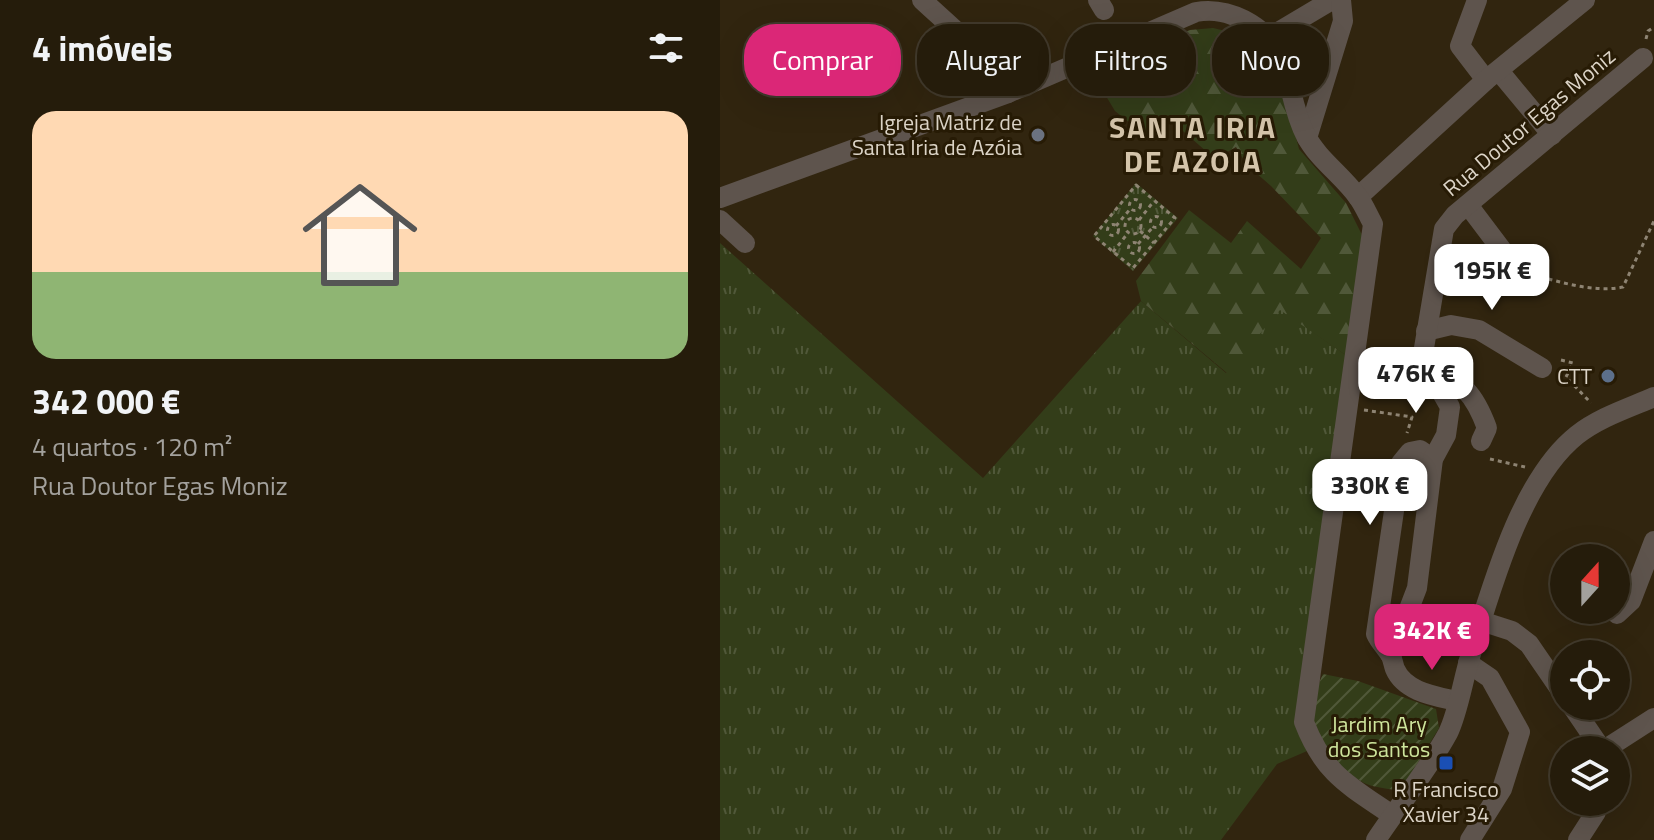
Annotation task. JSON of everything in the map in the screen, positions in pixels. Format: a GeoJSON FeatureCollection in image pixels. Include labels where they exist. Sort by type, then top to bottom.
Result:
{"type":"FeatureCollection","features":[{"type":"Feature","properties":{"kind":"street"},"geometry":{"type":"LineString","coordinates":[[922,0],[948,24]]}},
{"type":"Feature","properties":{"kind":"street"},"geometry":{"type":"LineString","coordinates":[[1292,24],[1332,0]]}},
{"type":"Feature","properties":{"kind":"street"},"geometry":{"type":"LineString","coordinates":[[1307,138],[1343,21],[1341,0]]}},
{"type":"Feature","properties":{"kind":"street"},"geometry":{"type":"LineString","coordinates":[[1477,0],[1460,46],[1552,135]]}},
{"type":"Feature","properties":{"kind":"street"},"geometry":{"type":"LineString","coordinates":[[1358,197],[1492,75],[1585,0]]}},
{"type":"Feature","properties":{"kind":"street"},"geometry":{"type":"LineString","coordinates":[[1049,75],[1215,5],[1249,24]]}},
{"type":"Feature","properties":{"kind":"street","name":"Rua Doutor Egas Moniz"},"geometry":{"type":"LineString","coordinates":[[1391,656],[1417,588],[1427,454],[1450,407],[1423,354],[1444,229],[1455,215],[1643,58]]}},
{"type":"Feature","properties":{"kind":"street"},"geometry":{"type":"LineString","coordinates":[[720,198],[1000,96]]}},
{"type":"Feature","properties":{"kind":"street"},"geometry":{"type":"LineString","coordinates":[[1294,96],[1307,138],[1358,197],[1373,224],[1304,722],[1314,748],[1325,765],[1392,815]]}},
{"type":"Feature","properties":{"kind":"street"},"geometry":{"type":"LineString","coordinates":[[1468,205],[1517,270]]}},
{"type":"Feature","properties":{"kind":"street"},"geometry":{"type":"LineString","coordinates":[[720,220],[745,243]]}},
{"type":"Feature","properties":{"kind":"street"},"geometry":{"type":"LineString","coordinates":[[1426,331],[1451,325],[1479,330],[1542,368]]}},
{"type":"Feature","properties":{"kind":"street"},"geometry":{"type":"LineString","coordinates":[[1426,365],[1467,389],[1478,405],[1487,428],[1481,441]]}},
{"type":"Feature","properties":{"kind":"street"},"geometry":{"type":"LineString","coordinates":[[1376,840],[1449,732],[1481,621],[1509,540],[1549,466],[1577,435],[1654,397]]}},
{"type":"Feature","properties":{"kind":"street","name":"Rua Doutor Egas Moniz"},"geometry":{"type":"LineString","coordinates":[[1427,454],[1410,452],[1401,463],[1376,634],[1403,681],[1426,694],[1457,701]]}},
{"type":"Feature","properties":{"kind":"street"},"geometry":{"type":"LineString","coordinates":[[1630,602],[1654,541]]}},
{"type":"Feature","properties":{"kind":"street"},"geometry":{"type":"LineString","coordinates":[[1481,621],[1512,631],[1529,644],[1550,675]]}},
{"type":"Feature","properties":{"kind":"street"},"geometry":{"type":"LineString","coordinates":[[1468,663],[1490,678],[1520,732],[1502,789],[1470,840]]}},
{"type":"Feature","properties":{"kind":"street"},"geometry":{"type":"LineString","coordinates":[[1625,736],[1654,718]]}},
{"type":"Feature","properties":{"kind":"street"},"geometry":{"type":"LineString","coordinates":[[1578,840],[1593,816]]}},
{"type":"Feature","properties":{"kind":"path"},"geometry":{"type":"LineString","coordinates":[[1136,185],[1154,201],[1175,218],[1133,268],[1094,236],[1136,185]]}},
{"type":"Feature","properties":{"kind":"path"},"geometry":{"type":"LineString","coordinates":[[1131,208],[1139,208],[1138,200],[1144,193]]}},
{"type":"Feature","properties":{"kind":"path"},"geometry":{"type":"LineString","coordinates":[[1128,233],[1125,225],[1131,200],[1138,200]]}},
{"type":"Feature","properties":{"kind":"path"},"geometry":{"type":"LineString","coordinates":[[1140,231],[1139,220],[1154,201]]}},
{"type":"Feature","properties":{"kind":"path"},"geometry":{"type":"LineString","coordinates":[[1115,210],[1126,218],[1139,220]]}},
{"type":"Feature","properties":{"kind":"path"},"geometry":{"type":"LineString","coordinates":[[1124,261],[1131,253],[1138,252],[1138,244],[1153,227],[1160,226],[1160,218],[1166,211]]}},
{"type":"Feature","properties":{"kind":"path"},"geometry":{"type":"LineString","coordinates":[[1102,243],[1109,234],[1109,226],[1116,226],[1126,218]]}},
{"type":"Feature","properties":{"kind":"path"},"geometry":{"type":"LineString","coordinates":[[1153,227],[1151,220],[1160,218]]}},
{"type":"Feature","properties":{"kind":"path"},"geometry":{"type":"LineString","coordinates":[[1517,270],[1561,282],[1611,290],[1623,287],[1654,221]]}},
{"type":"Feature","properties":{"kind":"path"},"geometry":{"type":"LineString","coordinates":[[1109,234],[1118,234],[1116,226]]}},
{"type":"Feature","properties":{"kind":"path"},"geometry":{"type":"LineString","coordinates":[[1140,231],[1154,243]]}},
{"type":"Feature","properties":{"kind":"path"},"geometry":{"type":"LineString","coordinates":[[1128,233],[1134,235],[1140,231]]}},
{"type":"Feature","properties":{"kind":"path"},"geometry":{"type":"LineString","coordinates":[[1113,252],[1128,233]]}},
{"type":"Feature","properties":{"kind":"path"},"geometry":{"type":"LineString","coordinates":[[1131,253],[1128,249],[1130,244],[1138,244]]}},
{"type":"Feature","properties":{"kind":"path"},"geometry":{"type":"LineString","coordinates":[[1542,368],[1563,359],[1573,363],[1566,377],[1604,419]]}},
{"type":"Feature","properties":{"kind":"path"},"geometry":{"type":"LineString","coordinates":[[1365,410],[1412,417],[1407,434]]}},
{"type":"Feature","properties":{"kind":"path"},"geometry":{"type":"LineString","coordinates":[[1481,441],[1476,456],[1529,468],[1541,479]]}},
{"type":"Feature","properties":{"kind":"green space"},"geometry":{"type":"Polygon","coordinates":[[[1212,28],[1212,96],[1285,96],[1299,149],[1346,203],[1362,235],[1347,356],[1280,310],[1227,373],[1141,301],[1136,281],[1189,210],[1231,243],[1247,221],[1301,269],[1321,238],[1247,165],[1236,147],[1215,159],[1167,117],[1150,139],[1115,111],[1106,96],[1196,96],[1196,29],[1212,28]]]}},
{"type":"Feature","properties":{"kind":"green space"},"geometry":{"type":"Polygon","coordinates":[[[1136,183],[1178,218],[1133,271],[1093,236],[1136,183]]]}},
{"type":"Feature","properties":{"kind":"green space"},"geometry":{"type":"Polygon","coordinates":[[[720,243],[983,478],[1141,301],[1226,373],[1280,309],[1347,356],[1304,722],[1314,748],[1277,764],[1221,840],[720,840],[720,243]]]}},
{"type":"Feature","properties":{"kind":"green space","name":"Jardim Ary dos Santos"},"geometry":{"type":"Polygon","coordinates":[[[1323,674],[1358,681],[1436,709],[1439,728],[1408,779],[1394,790],[1364,783],[1349,773],[1336,762],[1318,737],[1314,707],[1323,674]]]}},
{"type":"Feature","properties":{"kind":"place","name":"Igreja Matriz de Santa Iria de Azóia"},"geometry":{"type":"Point","coordinates":[1038,135]}},
{"type":"Feature","properties":{"kind":"place","name":"CTT"},"geometry":{"type":"Point","coordinates":[1608,376]}},
{"type":"Feature","properties":{"kind":"place","name":"R Francisco Xavier 34"},"geometry":{"type":"Point","coordinates":[1446,763]}},
{"type":"Feature","properties":{"kind":"district","name":"SANTA IRIA DE AZOIA"},"geometry":{"type":"Point","coordinates":[1193,145]}}]}
